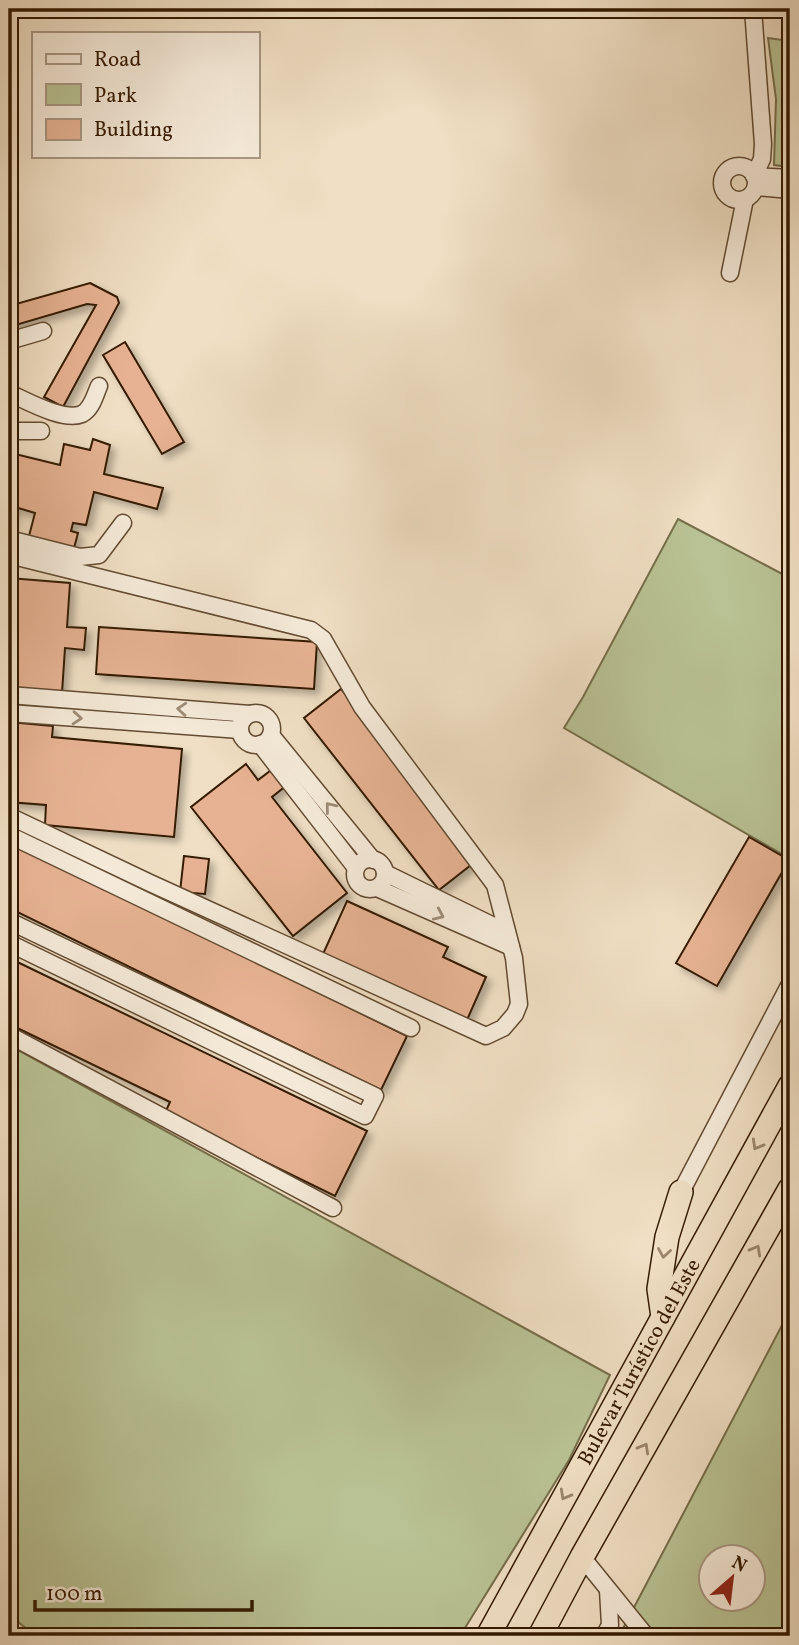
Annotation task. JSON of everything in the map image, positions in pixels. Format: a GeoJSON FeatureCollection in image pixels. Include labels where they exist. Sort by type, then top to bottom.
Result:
{"type":"FeatureCollection","features":[{"type":"Feature","properties":{"kind":"highway","name":"Bulevar Turístico del Este"},"geometry":{"type":"LineString","coordinates":[[488,1636],[790,1086]]}},
{"type":"Feature","properties":{"kind":"highway"},"geometry":{"type":"LineString","coordinates":[[540,1636],[582,1556],[790,1189]]}},
{"type":"Feature","properties":{"kind":"highway"},"geometry":{"type":"LineString","coordinates":[[663,1317],[659,1289],[667,1237],[681,1192]]}},
{"type":"Feature","properties":{"kind":"street"},"geometry":{"type":"LineString","coordinates":[[730,273],[764,144],[754,9]]}},
{"type":"Feature","properties":{"kind":"street"},"geometry":{"type":"LineString","coordinates":[[752,187],[790,178]]}},
{"type":"Feature","properties":{"kind":"street"},"geometry":{"type":"LineString","coordinates":[[752,187],[790,190]]}},
{"type":"Feature","properties":{"kind":"street"},"geometry":{"type":"LineString","coordinates":[[9,341],[43,331]]}},
{"type":"Feature","properties":{"kind":"street"},"geometry":{"type":"LineString","coordinates":[[9,393],[67,417],[83,413],[92,404],[99,386]]}},
{"type":"Feature","properties":{"kind":"street"},"geometry":{"type":"LineString","coordinates":[[9,434],[11,431],[41,430]]}},
{"type":"Feature","properties":{"kind":"street"},"geometry":{"type":"LineString","coordinates":[[9,539],[80,556],[99,555],[123,523]]}},
{"type":"Feature","properties":{"kind":"street"},"geometry":{"type":"LineString","coordinates":[[9,555],[311,630],[323,639],[362,707],[492,878],[514,958],[519,1004],[515,1014],[503,1028],[486,1036],[9,816]]}},
{"type":"Feature","properties":{"kind":"street"},"geometry":{"type":"LineString","coordinates":[[9,695],[255,713],[265,716],[271,724],[266,739]]}},
{"type":"Feature","properties":{"kind":"street"},"geometry":{"type":"LineString","coordinates":[[9,713],[240,730]]}},
{"type":"Feature","properties":{"kind":"street"},"geometry":{"type":"LineString","coordinates":[[250,714],[243,720],[240,730],[247,741],[266,739]]}},
{"type":"Feature","properties":{"kind":"street"},"geometry":{"type":"LineString","coordinates":[[266,739],[373,860],[381,864],[385,873],[383,882],[377,888]]}},
{"type":"Feature","properties":{"kind":"street"},"geometry":{"type":"LineString","coordinates":[[266,739],[356,869]]}},
{"type":"Feature","properties":{"kind":"street"},"geometry":{"type":"LineString","coordinates":[[9,835],[411,1028]]}},
{"type":"Feature","properties":{"kind":"street"},"geometry":{"type":"LineString","coordinates":[[373,860],[363,861],[356,869],[355,878],[359,885],[368,889],[377,888],[509,939]]}},
{"type":"Feature","properties":{"kind":"street"},"geometry":{"type":"LineString","coordinates":[[385,873],[509,939]]}},
{"type":"Feature","properties":{"kind":"street"},"geometry":{"type":"LineString","coordinates":[[9,921],[374,1097],[365,1116],[9,943]]}},
{"type":"Feature","properties":{"kind":"street"},"geometry":{"type":"LineString","coordinates":[[681,1192],[790,984]]}},
{"type":"Feature","properties":{"kind":"street"},"geometry":{"type":"LineString","coordinates":[[9,1035],[333,1208]]}},
{"type":"Feature","properties":{"kind":"street"},"geometry":{"type":"LineString","coordinates":[[582,1556],[646,1636]]}},
{"type":"Feature","properties":{"kind":"street"},"geometry":{"type":"LineString","coordinates":[[604,1636],[610,1625],[608,1590]]}},
{"type":"Feature","properties":{"kind":"green space"},"geometry":{"type":"Polygon","coordinates":[[[768,38],[790,41],[790,167],[774,165],[776,99],[768,38]]]}},
{"type":"Feature","properties":{"kind":"green space"},"geometry":{"type":"Polygon","coordinates":[[[678,519],[790,578],[790,859],[564,728],[678,519]]]}},
{"type":"Feature","properties":{"kind":"green space"},"geometry":{"type":"Polygon","coordinates":[[[9,1045],[610,1375],[569,1460],[460,1636],[36,1636],[9,1615],[9,1045]]]}},
{"type":"Feature","properties":{"kind":"green space"},"geometry":{"type":"Polygon","coordinates":[[[790,1310],[790,1636],[619,1636],[790,1310]]]}},
{"type":"Feature","properties":{"kind":"building"},"geometry":{"type":"Polygon","coordinates":[[[90,283],[117,297],[119,303],[63,407],[44,397],[96,305],[87,304],[9,327],[9,306],[90,283]]]}},
{"type":"Feature","properties":{"kind":"building"},"geometry":{"type":"Polygon","coordinates":[[[125,342],[184,442],[162,454],[103,355],[125,342]]]}},
{"type":"Feature","properties":{"kind":"building"},"geometry":{"type":"Polygon","coordinates":[[[93,439],[110,445],[104,474],[163,488],[157,509],[94,492],[86,525],[73,523],[71,531],[78,533],[74,548],[29,536],[35,513],[15,507],[9,530],[11,453],[60,465],[64,444],[90,450],[93,439]]]}},
{"type":"Feature","properties":{"kind":"building"},"geometry":{"type":"Polygon","coordinates":[[[9,578],[70,583],[67,627],[86,628],[84,650],[65,648],[62,693],[9,689],[9,578]]]}},
{"type":"Feature","properties":{"kind":"building"},"geometry":{"type":"Polygon","coordinates":[[[99,627],[317,642],[314,689],[96,674],[99,627]]]}},
{"type":"Feature","properties":{"kind":"building"},"geometry":{"type":"Polygon","coordinates":[[[341,689],[476,861],[439,890],[304,718],[341,689]]]}},
{"type":"Feature","properties":{"kind":"building"},"geometry":{"type":"Polygon","coordinates":[[[9,722],[53,726],[52,737],[182,749],[174,837],[45,825],[46,805],[9,802],[9,722]]]}},
{"type":"Feature","properties":{"kind":"building"},"geometry":{"type":"Polygon","coordinates":[[[246,764],[258,780],[274,768],[287,785],[272,797],[347,893],[293,936],[191,807],[246,764]]]}},
{"type":"Feature","properties":{"kind":"building"},"geometry":{"type":"Polygon","coordinates":[[[749,837],[789,860],[717,986],[676,963],[749,837]]]}},
{"type":"Feature","properties":{"kind":"building"},"geometry":{"type":"Polygon","coordinates":[[[9,841],[407,1036],[381,1090],[9,908],[9,841]]]}},
{"type":"Feature","properties":{"kind":"building"},"geometry":{"type":"Polygon","coordinates":[[[184,856],[209,859],[205,894],[180,892],[184,856]]]}},
{"type":"Feature","properties":{"kind":"building"},"geometry":{"type":"Polygon","coordinates":[[[347,901],[448,947],[443,957],[486,977],[467,1020],[323,954],[347,901]]]}},
{"type":"Feature","properties":{"kind":"building"},"geometry":{"type":"Polygon","coordinates":[[[9,958],[367,1131],[335,1196],[165,1113],[170,1102],[9,1024],[9,958]]]}}]}
